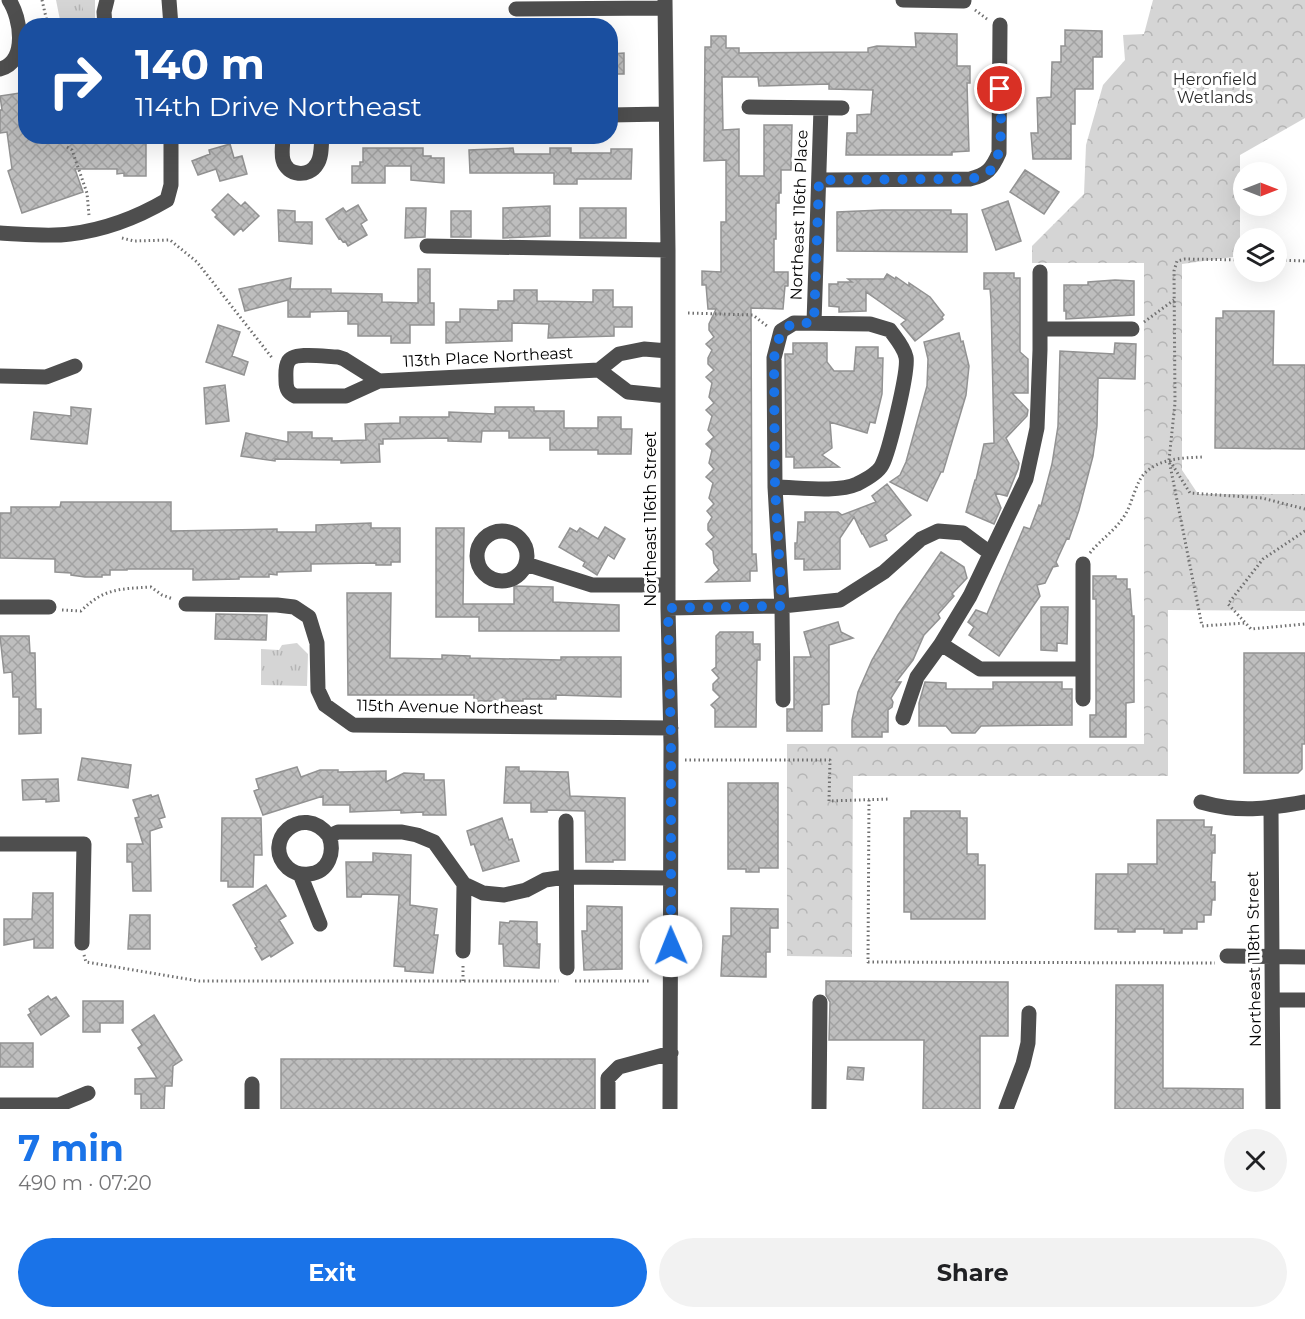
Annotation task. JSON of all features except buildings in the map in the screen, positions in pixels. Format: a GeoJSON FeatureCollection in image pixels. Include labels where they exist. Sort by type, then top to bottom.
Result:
{"type":"FeatureCollection","features":[{"type":"Feature","properties":{"kind":"street"},"geometry":{"type":"LineString","coordinates":[[9,0],[12,3],[18,27]]}},
{"type":"Feature","properties":{"kind":"street"},"geometry":{"type":"LineString","coordinates":[[104,18],[107,0]]}},
{"type":"Feature","properties":{"kind":"street"},"geometry":{"type":"LineString","coordinates":[[169,0],[170,18]]}},
{"type":"Feature","properties":{"kind":"street"},"geometry":{"type":"LineString","coordinates":[[903,0],[964,1]]}},
{"type":"Feature","properties":{"kind":"street"},"geometry":{"type":"LineString","coordinates":[[516,9],[665,4]]}},
{"type":"Feature","properties":{"kind":"street","name":"Northeast 116th Street"},"geometry":{"type":"LineString","coordinates":[[665,4],[668,608],[671,729],[670,1109]]}},
{"type":"Feature","properties":{"kind":"street"},"geometry":{"type":"LineString","coordinates":[[819,180],[970,179],[984,176],[990,171],[999,153],[1000,27]]}},
{"type":"Feature","properties":{"kind":"street"},"geometry":{"type":"LineString","coordinates":[[0,69],[6,67],[18,53]]}},
{"type":"Feature","properties":{"kind":"street"},"geometry":{"type":"LineString","coordinates":[[749,107],[842,108]]}},
{"type":"Feature","properties":{"kind":"street","name":"Northeast 116th Place"},"geometry":{"type":"LineString","coordinates":[[814,323],[821,108]]}},
{"type":"Feature","properties":{"kind":"street"},"geometry":{"type":"LineString","coordinates":[[618,115],[665,114]]}},
{"type":"Feature","properties":{"kind":"street"},"geometry":{"type":"LineString","coordinates":[[0,233],[68,235],[102,229],[167,200],[171,185],[171,144]]}},
{"type":"Feature","properties":{"kind":"street"},"geometry":{"type":"LineString","coordinates":[[283,144],[285,165],[289,170],[300,174],[311,171],[318,163],[321,144]]}},
{"type":"Feature","properties":{"kind":"street"},"geometry":{"type":"LineString","coordinates":[[427,246],[668,250]]}},
{"type":"Feature","properties":{"kind":"street"},"geometry":{"type":"LineString","coordinates":[[903,718],[917,677],[941,644],[970,596],[1026,479],[1037,428],[1040,272]]}},
{"type":"Feature","properties":{"kind":"street"},"geometry":{"type":"LineString","coordinates":[[775,487],[854,486],[881,466],[888,450],[899,404],[906,358],[890,330],[870,324],[814,323],[794,323],[776,330],[774,358],[775,487],[782,606],[783,700]]}},
{"type":"Feature","properties":{"kind":"street"},"geometry":{"type":"LineString","coordinates":[[1040,329],[1132,329]]}},
{"type":"Feature","properties":{"kind":"street"},"geometry":{"type":"LineString","coordinates":[[668,351],[644,349],[619,354],[598,370],[628,392],[668,396]]}},
{"type":"Feature","properties":{"kind":"street"},"geometry":{"type":"LineString","coordinates":[[286,369],[289,359],[297,356],[338,357],[379,381]]}},
{"type":"Feature","properties":{"kind":"street"},"geometry":{"type":"LineString","coordinates":[[0,376],[45,377],[75,366]]}},
{"type":"Feature","properties":{"kind":"street","name":"113th Place Northeast"},"geometry":{"type":"LineString","coordinates":[[286,369],[286,388],[295,396],[346,396],[379,381],[598,370]]}},
{"type":"Feature","properties":{"kind":"street"},"geometry":{"type":"LineString","coordinates":[[668,608],[782,606],[840,600],[884,572],[921,539],[938,531],[963,534],[990,552]]}},
{"type":"Feature","properties":{"kind":"street"},"geometry":{"type":"LineString","coordinates":[[526,564],[592,585],[668,585]]}},
{"type":"Feature","properties":{"kind":"street"},"geometry":{"type":"LineString","coordinates":[[1083,564],[1083,699]]}},
{"type":"Feature","properties":{"kind":"street","name":"115th Avenue Northeast"},"geometry":{"type":"LineString","coordinates":[[186,604],[277,605],[294,608],[309,617],[317,644],[318,690],[326,705],[353,725],[671,729]]}},
{"type":"Feature","properties":{"kind":"street"},"geometry":{"type":"LineString","coordinates":[[0,607],[49,607]]}},
{"type":"Feature","properties":{"kind":"street"},"geometry":{"type":"LineString","coordinates":[[941,644],[980,669],[1083,669]]}},
{"type":"Feature","properties":{"kind":"street"},"geometry":{"type":"LineString","coordinates":[[1201,802],[1226,809],[1271,808],[1305,802]]}},
{"type":"Feature","properties":{"kind":"street","name":"Northeast 118th Street"},"geometry":{"type":"LineString","coordinates":[[1271,808],[1273,1109]]}},
{"type":"Feature","properties":{"kind":"street"},"geometry":{"type":"LineString","coordinates":[[566,821],[567,968]]}},
{"type":"Feature","properties":{"kind":"street"},"geometry":{"type":"LineString","coordinates":[[304,822],[319,825],[329,836],[332,850],[327,864],[315,873],[300,874],[287,867],[282,861],[279,846],[284,832],[290,827],[304,822]]}},
{"type":"Feature","properties":{"kind":"street"},"geometry":{"type":"LineString","coordinates":[[329,836],[338,832],[402,832],[417,835],[434,842],[464,884],[483,892],[504,895],[526,890],[545,880],[565,877],[670,878]]}},
{"type":"Feature","properties":{"kind":"street"},"geometry":{"type":"LineString","coordinates":[[0,844],[84,844],[82,943]]}},
{"type":"Feature","properties":{"kind":"street"},"geometry":{"type":"LineString","coordinates":[[300,874],[320,924]]}},
{"type":"Feature","properties":{"kind":"street"},"geometry":{"type":"LineString","coordinates":[[463,951],[464,884]]}},
{"type":"Feature","properties":{"kind":"street"},"geometry":{"type":"LineString","coordinates":[[1225,959],[1305,957]]}},
{"type":"Feature","properties":{"kind":"street"},"geometry":{"type":"LineString","coordinates":[[1273,1000],[1304,1000]]}},
{"type":"Feature","properties":{"kind":"street"},"geometry":{"type":"LineString","coordinates":[[819,1109],[820,1002]]}},
{"type":"Feature","properties":{"kind":"street"},"geometry":{"type":"LineString","coordinates":[[1006,1109],[1023,1064],[1028,1042],[1029,1013]]}},
{"type":"Feature","properties":{"kind":"street"},"geometry":{"type":"LineString","coordinates":[[608,1109],[608,1078],[619,1067],[671,1053]]}},
{"type":"Feature","properties":{"kind":"street"},"geometry":{"type":"LineString","coordinates":[[252,1084],[252,1109]]}},
{"type":"Feature","properties":{"kind":"street"},"geometry":{"type":"LineString","coordinates":[[0,1105],[59,1105],[88,1093]]}},
{"type":"Feature","properties":{"kind":"path"},"geometry":{"type":"LineString","coordinates":[[42,0],[46,18]]}},
{"type":"Feature","properties":{"kind":"path"},"geometry":{"type":"LineString","coordinates":[[964,1],[1000,27]]}},
{"type":"Feature","properties":{"kind":"path"},"geometry":{"type":"LineString","coordinates":[[67,147],[72,150],[87,193],[90,219],[111,237],[134,241],[170,240],[197,262],[274,361],[286,369]]}},
{"type":"Feature","properties":{"kind":"path"},"geometry":{"type":"LineString","coordinates":[[1233,260],[1177,261],[1174,270],[1175,403],[1169,460],[1202,626],[1245,623]]}},
{"type":"Feature","properties":{"kind":"path"},"geometry":{"type":"LineString","coordinates":[[1287,260],[1305,261]]}},
{"type":"Feature","properties":{"kind":"path"},"geometry":{"type":"LineString","coordinates":[[1132,329],[1174,300]]}},
{"type":"Feature","properties":{"kind":"path"},"geometry":{"type":"LineString","coordinates":[[688,313],[753,315],[776,330]]}},
{"type":"Feature","properties":{"kind":"path"},"geometry":{"type":"LineString","coordinates":[[1083,564],[1095,546],[1110,534],[1126,514],[1144,473],[1169,460],[1203,457]]}},
{"type":"Feature","properties":{"kind":"path"},"geometry":{"type":"LineString","coordinates":[[1169,460],[1190,493],[1262,498],[1305,509]]}},
{"type":"Feature","properties":{"kind":"path"},"geometry":{"type":"LineString","coordinates":[[1305,531],[1263,560],[1228,604],[1251,629],[1305,624]]}},
{"type":"Feature","properties":{"kind":"path"},"geometry":{"type":"LineString","coordinates":[[49,607],[56,610],[81,611],[106,591],[151,587],[162,595],[186,604]]}},
{"type":"Feature","properties":{"kind":"path"},"geometry":{"type":"LineString","coordinates":[[671,760],[830,760],[830,801],[890,799]]}},
{"type":"Feature","properties":{"kind":"path"},"geometry":{"type":"LineString","coordinates":[[869,800],[868,962],[1225,959]]}},
{"type":"Feature","properties":{"kind":"path"},"geometry":{"type":"LineString","coordinates":[[82,943],[86,962],[199,981],[651,981]]}},
{"type":"Feature","properties":{"kind":"green space"},"geometry":{"type":"Polygon","coordinates":[[[56,0],[95,0],[95,18],[60,18],[56,0]]]}},
{"type":"Feature","properties":{"kind":"green space"},"geometry":{"type":"Polygon","coordinates":[[[83,0],[92,0],[92,18],[83,18],[83,0]]]}},
{"type":"Feature","properties":{"kind":"green space","name":"Heronfield Wetlands"},"geometry":{"type":"Polygon","coordinates":[[[1153,0],[1305,0],[1305,118],[1240,155],[1240,162],[1233,162],[1233,216],[1240,216],[1240,228],[1233,228],[1233,257],[1182,264],[1182,470],[1198,494],[1305,494],[1305,611],[1168,610],[1168,776],[853,776],[852,957],[787,956],[787,744],[1144,744],[1144,263],[1032,263],[1032,246],[1084,194],[1086,145],[1103,85],[1125,60],[1123,35],[1144,34],[1153,0]]]}},
{"type":"Feature","properties":{"kind":"green space"},"geometry":{"type":"Polygon","coordinates":[[[297,643],[308,654],[307,686],[261,685],[261,649],[279,650],[282,645],[297,643]]]}},
{"type":"Feature","properties":{"kind":"route"},"geometry":{"type":"LineString","coordinates":[[671,946],[668,608],[782,606],[775,487],[774,358],[776,343],[781,331],[794,323],[814,323],[819,180],[970,179],[984,176],[990,171],[999,153],[1000,89]]}}]}
